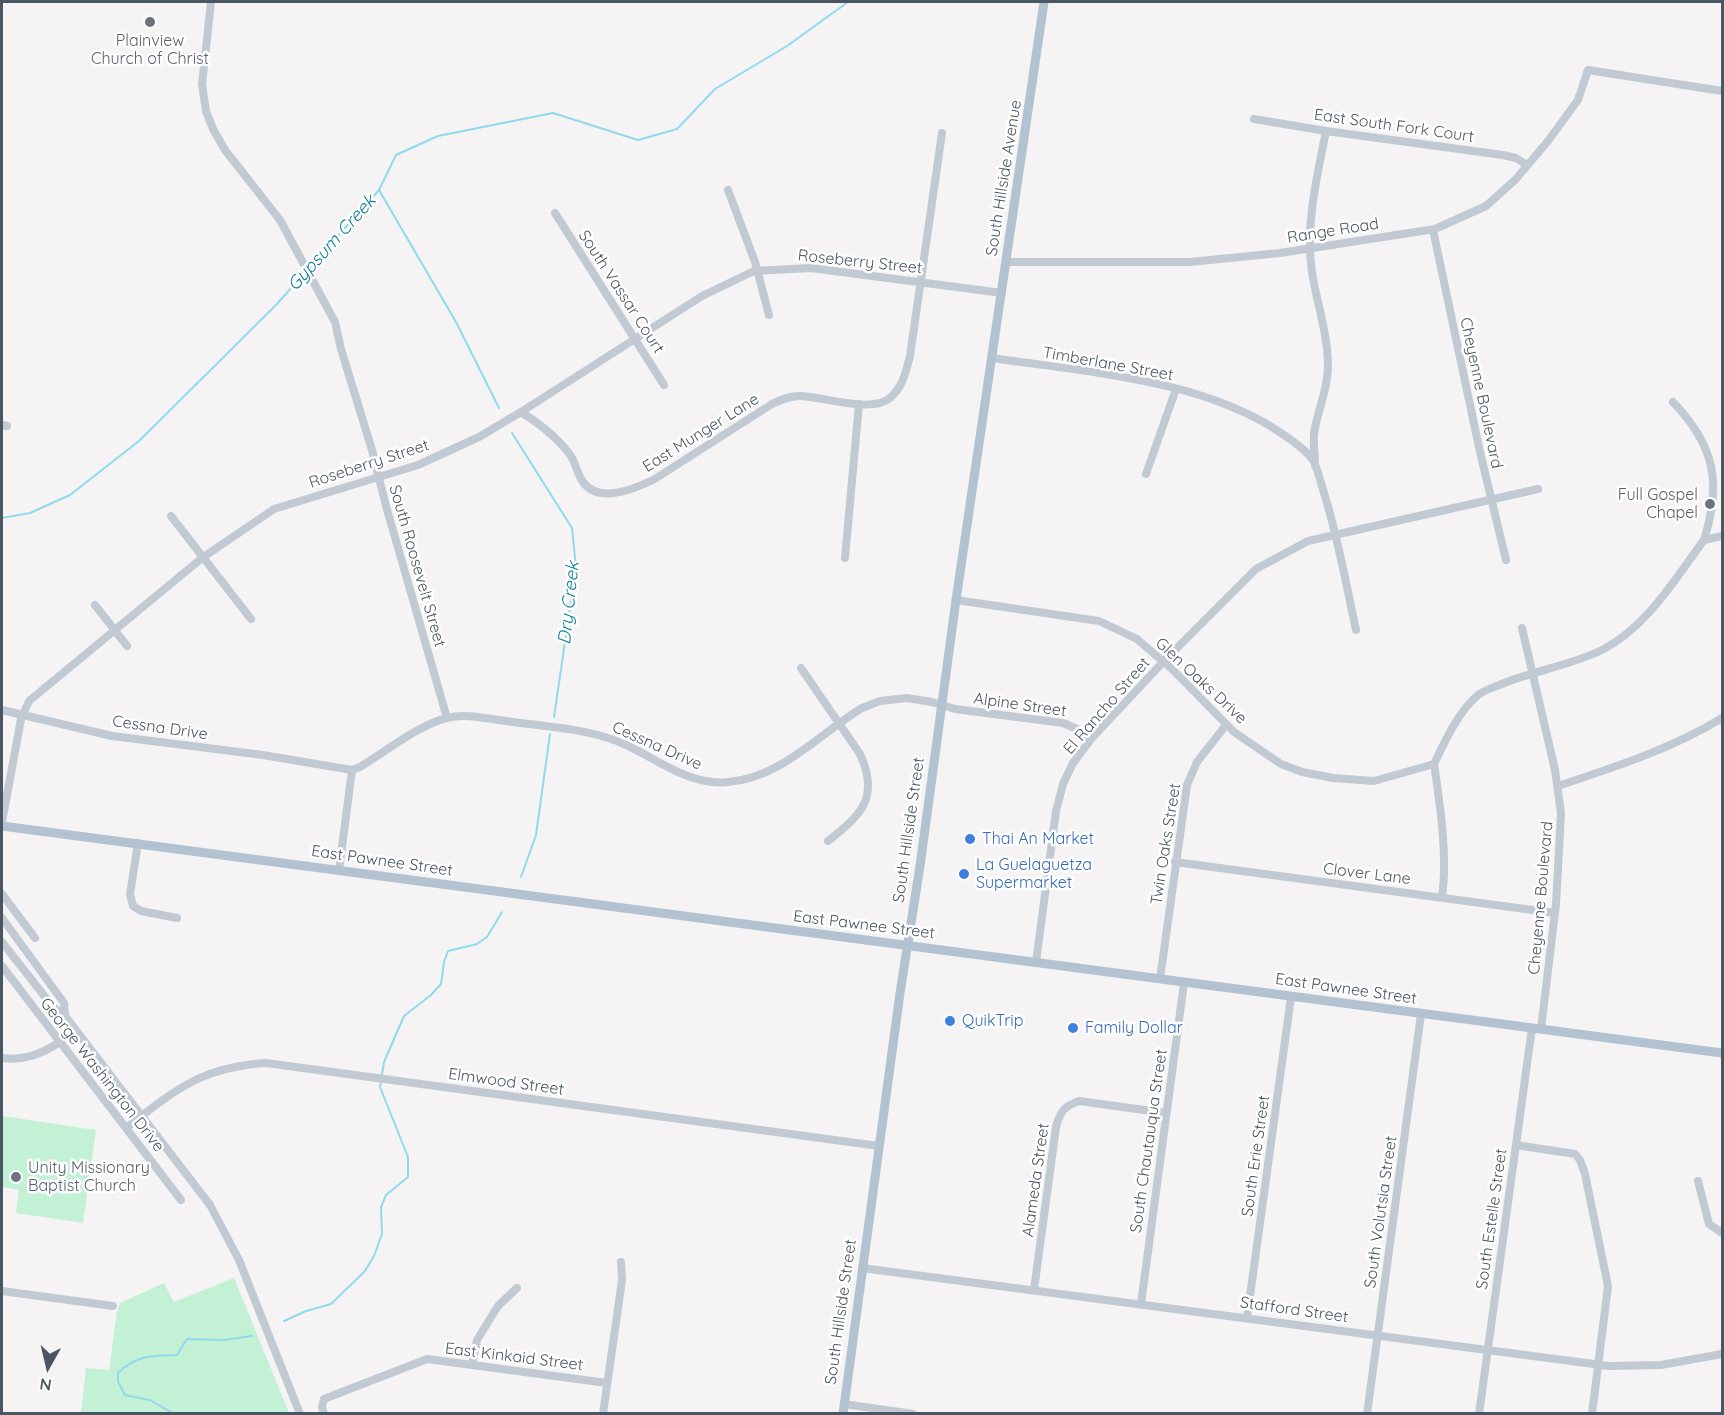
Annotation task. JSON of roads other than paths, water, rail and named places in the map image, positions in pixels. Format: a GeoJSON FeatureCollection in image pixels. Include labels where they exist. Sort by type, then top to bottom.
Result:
{"type":"FeatureCollection","features":[{"type":"Feature","properties":{"kind":"main road","name":"South Hillside Avenue"},"geometry":{"type":"LineString","coordinates":[[992,358],[1044,2]]}},
{"type":"Feature","properties":{"kind":"main road","name":"South Hillside Street"},"geometry":{"type":"LineString","coordinates":[[843,1409],[992,358]]}},
{"type":"Feature","properties":{"kind":"main road","name":"East Pawnee Street"},"geometry":{"type":"LineString","coordinates":[[2,824],[908,947],[1722,1053]]}},
{"type":"Feature","properties":{"kind":"street","name":"South Roosevelt Street"},"geometry":{"type":"LineString","coordinates":[[211,2],[202,85],[206,111],[225,150],[280,220],[335,322],[447,718]]}},
{"type":"Feature","properties":{"kind":"street","name":"Range Road"},"geometry":{"type":"LineString","coordinates":[[1006,262],[1190,262],[1280,253],[1433,230],[1486,206],[1515,180],[1578,100],[1588,70],[1722,91]]}},
{"type":"Feature","properties":{"kind":"street","name":"East South Fork Court"},"geometry":{"type":"LineString","coordinates":[[1254,119],[1503,155],[1516,158],[1527,165]]}},
{"type":"Feature","properties":{"kind":"street"},"geometry":{"type":"LineString","coordinates":[[1315,467],[1314,433],[1328,368],[1325,333],[1312,271],[1310,248],[1312,198],[1326,131]]}},
{"type":"Feature","properties":{"kind":"street","name":"East Munger Lane"},"geometry":{"type":"LineString","coordinates":[[522,412],[555,437],[572,457],[583,482],[596,492],[610,493],[632,489],[653,480],[772,404],[787,398],[820,398],[859,404],[889,399],[904,378],[910,356],[942,133]]}},
{"type":"Feature","properties":{"kind":"street"},"geometry":{"type":"LineString","coordinates":[[728,190],[758,271],[769,315]]}},
{"type":"Feature","properties":{"kind":"street","name":"South Vassar Court"},"geometry":{"type":"LineString","coordinates":[[555,213],[664,385]]}},
{"type":"Feature","properties":{"kind":"street","name":"Cheyenne Boulevard"},"geometry":{"type":"LineString","coordinates":[[1433,230],[1506,560]]}},
{"type":"Feature","properties":{"kind":"street","name":"Roseberry Street"},"geometry":{"type":"LineString","coordinates":[[2,824],[22,716],[29,702],[202,558],[274,508],[418,465],[479,437],[522,412],[702,296],[758,271],[811,268],[1002,293]]}},
{"type":"Feature","properties":{"kind":"street","name":"Timberlane Street"},"geometry":{"type":"LineString","coordinates":[[992,358],[1118,376],[1176,389],[1251,414],[1302,448],[1314,461],[1335,535],[1356,630]]}},
{"type":"Feature","properties":{"kind":"street"},"geometry":{"type":"LineString","coordinates":[[1146,474],[1176,389]]}},
{"type":"Feature","properties":{"kind":"street"},"geometry":{"type":"LineString","coordinates":[[1442,897],[1445,880],[1434,764],[1451,728],[1478,694],[1518,677],[1602,650],[1632,628],[1657,604],[1704,540],[1712,515],[1714,485],[1708,450],[1690,419],[1673,402]]}},
{"type":"Feature","properties":{"kind":"street"},"geometry":{"type":"LineString","coordinates":[[845,558],[859,404]]}},
{"type":"Feature","properties":{"kind":"street","name":"El Rancho Street"},"geometry":{"type":"LineString","coordinates":[[1036,962],[1056,811],[1063,784],[1073,763],[1091,739],[1163,662],[1256,569],[1308,541],[1538,489]]}},
{"type":"Feature","properties":{"kind":"street"},"geometry":{"type":"LineString","coordinates":[[171,516],[250,619]]}},
{"type":"Feature","properties":{"kind":"street"},"geometry":{"type":"LineString","coordinates":[[1704,540],[1722,536]]}},
{"type":"Feature","properties":{"kind":"street","name":"Glen Oaks Drive"},"geometry":{"type":"LineString","coordinates":[[956,600],[1099,621],[1137,639],[1234,732],[1281,764],[1302,772],[1334,778],[1374,781],[1434,764]]}},
{"type":"Feature","properties":{"kind":"street"},"geometry":{"type":"LineString","coordinates":[[95,605],[127,646]]}},
{"type":"Feature","properties":{"kind":"street","name":"Cheyenne Boulevard"},"geometry":{"type":"LineString","coordinates":[[1522,628],[1531,674],[1556,770],[1562,813],[1555,913],[1536,1029]]}},
{"type":"Feature","properties":{"kind":"street"},"geometry":{"type":"LineString","coordinates":[[801,668],[860,754],[867,770],[869,784],[865,802],[853,821],[828,841]]}},
{"type":"Feature","properties":{"kind":"street","name":"Cessna Drive"},"geometry":{"type":"LineString","coordinates":[[447,718],[458,716],[479,718],[592,733],[628,746],[682,774],[716,782],[736,781],[764,774],[862,708],[880,701],[907,698],[942,706]]}},
{"type":"Feature","properties":{"kind":"street","name":"Alpine Street"},"geometry":{"type":"LineString","coordinates":[[942,706],[962,711],[1063,723],[1091,739]]}},
{"type":"Feature","properties":{"kind":"street","name":"Cessna Drive"},"geometry":{"type":"LineString","coordinates":[[2,710],[112,736],[264,755],[352,770]]}},
{"type":"Feature","properties":{"kind":"street"},"geometry":{"type":"LineString","coordinates":[[339,870],[352,770],[429,724],[447,718]]}},
{"type":"Feature","properties":{"kind":"street"},"geometry":{"type":"LineString","coordinates":[[1558,786],[1614,767],[1696,734],[1722,718]]}},
{"type":"Feature","properties":{"kind":"street","name":"Twin Oaks Street"},"geometry":{"type":"LineString","coordinates":[[1160,980],[1187,785],[1197,762],[1226,725]]}},
{"type":"Feature","properties":{"kind":"street"},"geometry":{"type":"LineString","coordinates":[[138,843],[130,894],[133,906],[141,911],[177,918]]}},
{"type":"Feature","properties":{"kind":"street","name":"Clover Lane"},"geometry":{"type":"LineString","coordinates":[[1175,862],[1555,913]]}},
{"type":"Feature","properties":{"kind":"street"},"geometry":{"type":"LineString","coordinates":[[2,894],[35,938]]}},
{"type":"Feature","properties":{"kind":"street"},"geometry":{"type":"LineString","coordinates":[[2,918],[64,1003],[65,1016]]}},
{"type":"Feature","properties":{"kind":"street"},"geometry":{"type":"LineString","coordinates":[[2,942],[53,1007],[65,1016],[210,1205],[239,1260],[300,1413]]}},
{"type":"Feature","properties":{"kind":"street","name":"George Washington Drive"},"geometry":{"type":"LineString","coordinates":[[2,966],[181,1200]]}},
{"type":"Feature","properties":{"kind":"street","name":"South Chautauqua Street"},"geometry":{"type":"LineString","coordinates":[[1141,1304],[1184,983]]}},
{"type":"Feature","properties":{"kind":"street","name":"South Erie Street"},"geometry":{"type":"LineString","coordinates":[[1247,1318],[1291,997]]}},
{"type":"Feature","properties":{"kind":"street","name":"South Volutsia Street"},"geometry":{"type":"LineString","coordinates":[[1367,1413],[1420,1014]]}},
{"type":"Feature","properties":{"kind":"street","name":"South Estelle Street"},"geometry":{"type":"LineString","coordinates":[[1479,1413],[1516,1145],[1536,1029]]}},
{"type":"Feature","properties":{"kind":"street"},"geometry":{"type":"LineString","coordinates":[[2,1058],[26,1058],[45,1052],[60,1042]]}},
{"type":"Feature","properties":{"kind":"street","name":"Elmwood Street"},"geometry":{"type":"LineString","coordinates":[[126,1128],[186,1084],[211,1072],[239,1065],[266,1063],[879,1146]]}},
{"type":"Feature","properties":{"kind":"street","name":"Alameda Street"},"geometry":{"type":"LineString","coordinates":[[1034,1290],[1056,1127],[1063,1110],[1068,1104],[1079,1101],[1166,1113]]}},
{"type":"Feature","properties":{"kind":"street"},"geometry":{"type":"LineString","coordinates":[[1516,1145],[1575,1154],[1582,1165],[1608,1286],[1592,1413]]}},
{"type":"Feature","properties":{"kind":"street"},"geometry":{"type":"LineString","coordinates":[[1698,1181],[1709,1224],[1722,1233]]}},
{"type":"Feature","properties":{"kind":"street"},"geometry":{"type":"LineString","coordinates":[[603,1413],[622,1280],[621,1262]]}},
{"type":"Feature","properties":{"kind":"street","name":"Stafford Street"},"geometry":{"type":"LineString","coordinates":[[862,1268],[1599,1365],[1661,1365],[1722,1354]]}},
{"type":"Feature","properties":{"kind":"street"},"geometry":{"type":"LineString","coordinates":[[472,1364],[477,1340],[498,1306],[517,1288]]}},
{"type":"Feature","properties":{"kind":"street"},"geometry":{"type":"LineString","coordinates":[[2,1291],[113,1306]]}},
{"type":"Feature","properties":{"kind":"street","name":"East Kinkaid Street"},"geometry":{"type":"LineString","coordinates":[[323,1410],[324,1400],[427,1359],[607,1383]]}},
{"type":"Feature","properties":{"kind":"street"},"geometry":{"type":"LineString","coordinates":[[843,1409],[913,1413]]}},
{"type":"Feature","properties":{"kind":"waterway","name":"Gypsum Creek"},"geometry":{"type":"LineString","coordinates":[[2,518],[30,513],[70,495],[139,441],[276,305],[379,190],[396,155],[438,136],[553,113],[638,140],[677,129],[715,89],[787,46],[848,2]]}},
{"type":"Feature","properties":{"kind":"waterway","name":"Dry Creek"},"geometry":{"type":"LineString","coordinates":[[379,190],[456,322],[499,408]]}},
{"type":"Feature","properties":{"kind":"waterway","name":"Dry Creek"},"geometry":{"type":"LineString","coordinates":[[512,433],[572,528],[576,567],[554,717]]}},
{"type":"Feature","properties":{"kind":"waterway","name":"Dry Creek"},"geometry":{"type":"LineString","coordinates":[[521,877],[536,835],[550,734]]}},
{"type":"Feature","properties":{"kind":"waterway","name":"Dry Creek"},"geometry":{"type":"LineString","coordinates":[[284,1321],[306,1311],[331,1304],[365,1271],[374,1256],[382,1234],[381,1207],[386,1195],[408,1177],[408,1157],[380,1087],[384,1062],[404,1016],[441,984],[448,951],[477,944],[487,937],[502,912]]}},
{"type":"Feature","properties":{"kind":"waterway","name":"Dry Creek"},"geometry":{"type":"LineString","coordinates":[[174,1414],[150,1400],[125,1395],[118,1382],[118,1373],[139,1359],[177,1355],[187,1339],[223,1340],[252,1336]]}},
{"type":"Feature","properties":{"kind":"place","name":"Plainview Church of Christ"},"geometry":{"type":"Point","coordinates":[150,22]}},
{"type":"Feature","properties":{"kind":"place","name":"Full Gospel Chapel"},"geometry":{"type":"Point","coordinates":[1710,504]}},
{"type":"Feature","properties":{"kind":"place","name":"Thai An Market"},"geometry":{"type":"Point","coordinates":[970,839]}},
{"type":"Feature","properties":{"kind":"place","name":"La Guelaguetza Supermarket"},"geometry":{"type":"Point","coordinates":[964,874]}},
{"type":"Feature","properties":{"kind":"place","name":"QuikTrip"},"geometry":{"type":"Point","coordinates":[950,1021]}},
{"type":"Feature","properties":{"kind":"place","name":"Family Dollar"},"geometry":{"type":"Point","coordinates":[1073,1028]}},
{"type":"Feature","properties":{"kind":"place","name":"Unity Missionary Baptist Church"},"geometry":{"type":"Point","coordinates":[16,1177]}}]}
